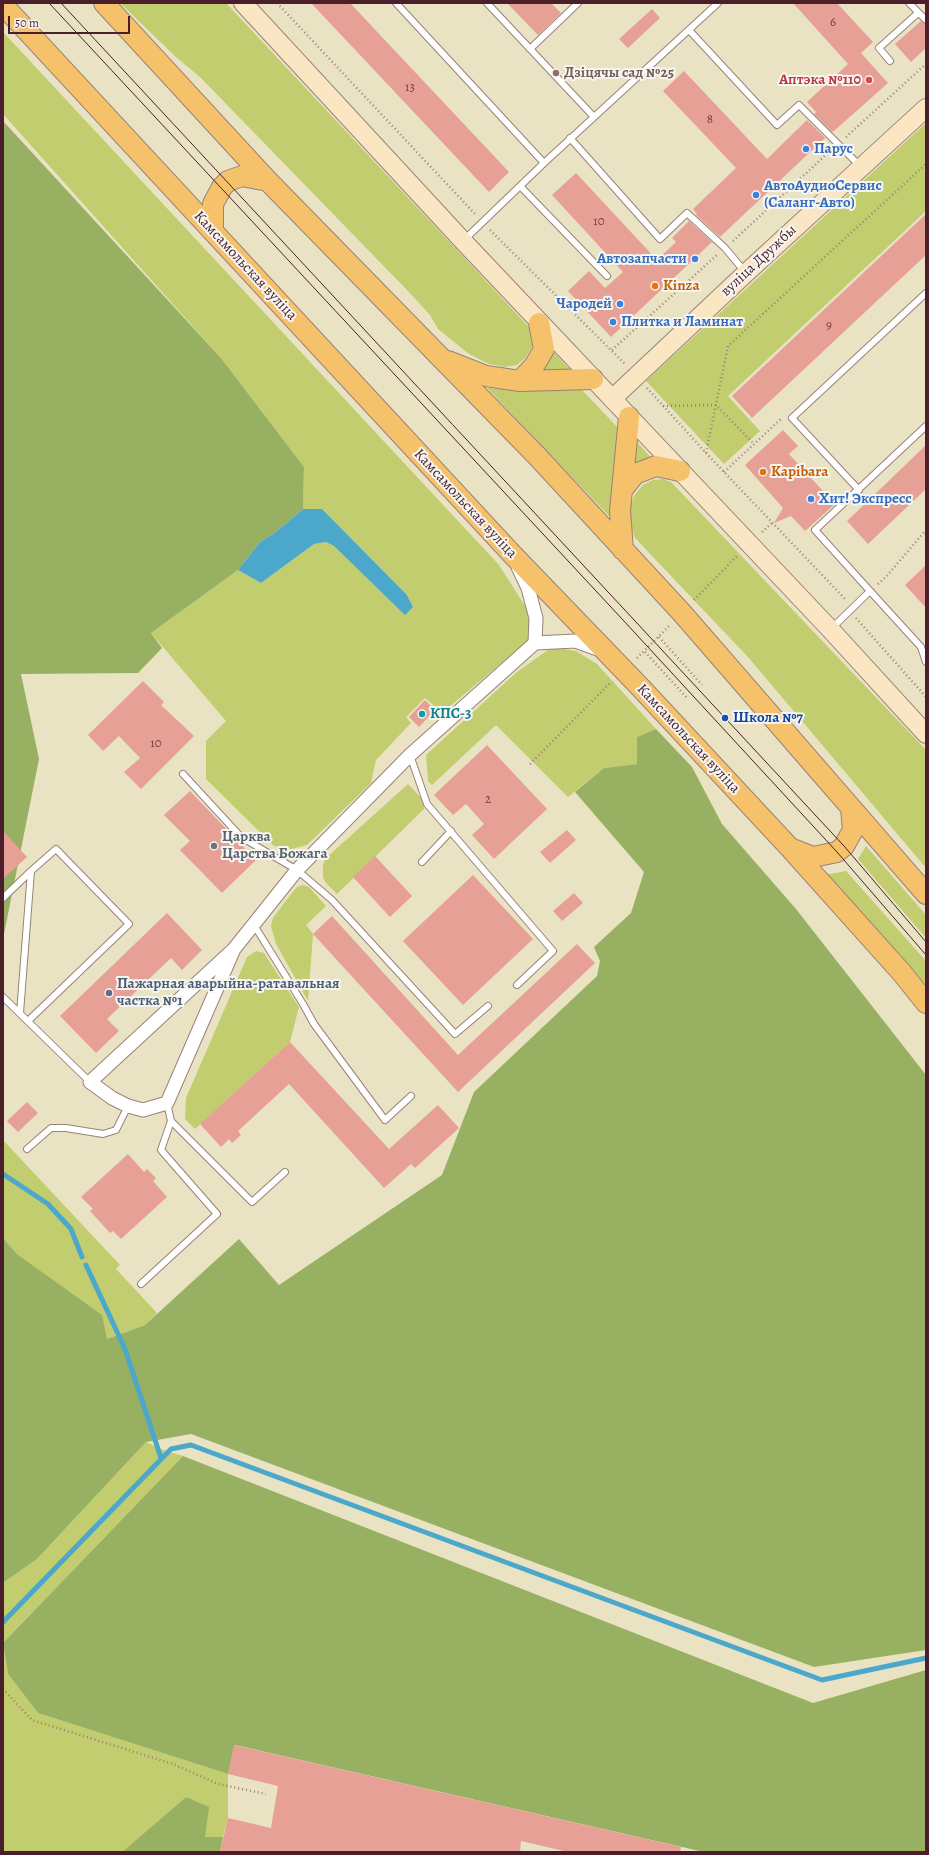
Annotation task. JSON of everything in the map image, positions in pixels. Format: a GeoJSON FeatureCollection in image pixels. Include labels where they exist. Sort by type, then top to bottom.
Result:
{"type":"FeatureCollection","features":[{"type":"Feature","properties":{"kind":"main road"},"geometry":{"type":"LineString","coordinates":[[104,3],[268,181],[537,456],[682,614],[926,894]]}},
{"type":"Feature","properties":{"kind":"main road","name":"Камсамольская вуліца"},"geometry":{"type":"LineString","coordinates":[[3,5],[511,553],[790,848],[902,973],[926,1003]]}},
{"type":"Feature","properties":{"kind":"main road"},"geometry":{"type":"LineString","coordinates":[[213,231],[213,204],[222,187],[228,181],[242,176],[268,181]]}},
{"type":"Feature","properties":{"kind":"main road"},"geometry":{"type":"LineString","coordinates":[[520,381],[534,366],[544,349],[539,323]]}},
{"type":"Feature","properties":{"kind":"main road"},"geometry":{"type":"LineString","coordinates":[[443,359],[486,376],[520,381],[593,379]]}},
{"type":"Feature","properties":{"kind":"main road"},"geometry":{"type":"LineString","coordinates":[[623,550],[620,511],[629,417]]}},
{"type":"Feature","properties":{"kind":"main road"},"geometry":{"type":"LineString","coordinates":[[622,490],[635,474],[656,466],[680,471]]}},
{"type":"Feature","properties":{"kind":"main road"},"geometry":{"type":"LineString","coordinates":[[790,848],[813,857],[837,852],[844,846],[853,830],[851,808]]}},
{"type":"Feature","properties":{"kind":"street"},"geometry":{"type":"LineString","coordinates":[[243,3],[539,323],[830,629],[926,734]]}},
{"type":"Feature","properties":{"kind":"street","name":"вуліца Дружбы"},"geometry":{"type":"LineString","coordinates":[[612,399],[746,273],[926,108]]}},
{"type":"Feature","properties":{"kind":"street"},"geometry":{"type":"LineString","coordinates":[[511,553],[528,588],[536,618],[535,643]]}},
{"type":"Feature","properties":{"kind":"street"},"geometry":{"type":"LineString","coordinates":[[234,949],[167,1103],[143,1110],[128,1106],[112,1098],[90,1082],[234,949],[297,870],[410,755],[535,643],[575,641],[590,645],[607,653]]}},
{"type":"Feature","properties":{"kind":"lane"},"geometry":{"type":"LineString","coordinates":[[396,3],[544,163]]}},
{"type":"Feature","properties":{"kind":"lane"},"geometry":{"type":"LineString","coordinates":[[487,3],[594,117]]}},
{"type":"Feature","properties":{"kind":"lane"},"geometry":{"type":"LineString","coordinates":[[530,49],[578,3]]}},
{"type":"Feature","properties":{"kind":"lane"},"geometry":{"type":"LineString","coordinates":[[463,241],[570,138],[718,3]]}},
{"type":"Feature","properties":{"kind":"lane"},"geometry":{"type":"LineString","coordinates":[[909,3],[926,20]]}},
{"type":"Feature","properties":{"kind":"lane"},"geometry":{"type":"LineString","coordinates":[[890,61],[879,48],[918,13]]}},
{"type":"Feature","properties":{"kind":"lane"},"geometry":{"type":"LineString","coordinates":[[689,30],[777,125],[799,105],[839,143],[861,167]]}},
{"type":"Feature","properties":{"kind":"lane"},"geometry":{"type":"LineString","coordinates":[[570,138],[660,239],[687,213],[725,248],[746,273]]}},
{"type":"Feature","properties":{"kind":"lane"},"geometry":{"type":"LineString","coordinates":[[520,186],[607,276]]}},
{"type":"Feature","properties":{"kind":"lane"},"geometry":{"type":"LineString","coordinates":[[859,490],[792,418],[926,294]]}},
{"type":"Feature","properties":{"kind":"lane"},"geometry":{"type":"LineString","coordinates":[[926,426],[816,530],[921,647],[926,662]]}},
{"type":"Feature","properties":{"kind":"lane"},"geometry":{"type":"LineString","coordinates":[[830,629],[870,591]]}},
{"type":"Feature","properties":{"kind":"lane"},"geometry":{"type":"LineString","coordinates":[[410,755],[427,804],[553,951],[517,985]]}},
{"type":"Feature","properties":{"kind":"lane"},"geometry":{"type":"LineString","coordinates":[[183,774],[241,837],[297,870],[332,900],[455,1034],[488,1006]]}},
{"type":"Feature","properties":{"kind":"lane"},"geometry":{"type":"LineString","coordinates":[[422,862],[451,831]]}},
{"type":"Feature","properties":{"kind":"lane"},"geometry":{"type":"LineString","coordinates":[[3,898],[31,870],[56,849],[128,924],[28,1021]]}},
{"type":"Feature","properties":{"kind":"lane"},"geometry":{"type":"LineString","coordinates":[[20,1013],[31,870]]}},
{"type":"Feature","properties":{"kind":"lane"},"geometry":{"type":"LineString","coordinates":[[254,925],[314,1024],[385,1120],[411,1096]]}},
{"type":"Feature","properties":{"kind":"lane"},"geometry":{"type":"LineString","coordinates":[[3,997],[90,1082]]}},
{"type":"Feature","properties":{"kind":"lane"},"geometry":{"type":"LineString","coordinates":[[141,1284],[217,1214],[161,1150],[171,1121],[167,1103]]}},
{"type":"Feature","properties":{"kind":"lane"},"geometry":{"type":"LineString","coordinates":[[27,1149],[51,1128],[66,1128],[103,1134],[116,1130],[128,1106]]}},
{"type":"Feature","properties":{"kind":"lane"},"geometry":{"type":"LineString","coordinates":[[171,1121],[252,1202],[285,1172]]}},
{"type":"Feature","properties":{"kind":"path"},"geometry":{"type":"LineString","coordinates":[[277,3],[482,222],[612,350],[724,472],[853,607],[857,621],[926,697]]}},
{"type":"Feature","properties":{"kind":"path"},"geometry":{"type":"LineString","coordinates":[[612,350],[926,64]]}},
{"type":"Feature","properties":{"kind":"path"},"geometry":{"type":"LineString","coordinates":[[706,452],[728,346],[926,164]]}},
{"type":"Feature","properties":{"kind":"path"},"geometry":{"type":"LineString","coordinates":[[663,406],[716,405],[754,444]]}},
{"type":"Feature","properties":{"kind":"path"},"geometry":{"type":"LineString","coordinates":[[724,472],[782,417],[792,418]]}},
{"type":"Feature","properties":{"kind":"path"},"geometry":{"type":"LineString","coordinates":[[530,764],[623,670],[644,652],[682,614],[748,544],[772,523]]}},
{"type":"Feature","properties":{"kind":"path"},"geometry":{"type":"LineString","coordinates":[[870,591],[886,577],[926,530]]}},
{"type":"Feature","properties":{"kind":"path"},"geometry":{"type":"LineString","coordinates":[[659,637],[702,685]]}},
{"type":"Feature","properties":{"kind":"path"},"geometry":{"type":"LineString","coordinates":[[644,652],[688,699]]}},
{"type":"Feature","properties":{"kind":"path"},"geometry":{"type":"LineString","coordinates":[[3,1689],[32,1720],[173,1764],[218,1784],[266,1794]]}},
{"type":"Feature","properties":{"kind":"green space"},"geometry":{"type":"Polygon","coordinates":[[[120,3],[226,3],[529,327],[534,339],[532,347],[525,358],[517,365],[505,367],[489,364],[469,354],[438,329],[430,315],[407,290],[200,77],[177,58],[120,3]]]}},
{"type":"Feature","properties":{"kind":"green space"},"geometry":{"type":"Polygon","coordinates":[[[3,32],[499,565],[527,609],[533,629],[531,638],[442,713],[425,698],[406,717],[411,723],[376,760],[371,783],[307,845],[292,849],[274,846],[206,779],[206,741],[226,721],[151,633],[238,570],[261,583],[314,544],[326,542],[334,546],[405,614],[413,607],[407,595],[322,509],[303,509],[304,467],[221,358],[3,114],[3,32]]]}},
{"type":"Feature","properties":{"kind":"green space"},"geometry":{"type":"Polygon","coordinates":[[[3,121],[221,358],[304,467],[303,509],[276,532],[260,542],[238,570],[151,633],[162,648],[138,673],[21,674],[39,759],[3,939],[3,121]]]}},
{"type":"Feature","properties":{"kind":"green space"},"geometry":{"type":"Polygon","coordinates":[[[926,123],[926,211],[728,396],[760,431],[724,464],[646,381],[926,123]]]}},
{"type":"Feature","properties":{"kind":"green space"},"geometry":{"type":"Polygon","coordinates":[[[552,350],[571,371],[541,371],[552,350]]]}},
{"type":"Feature","properties":{"kind":"green space"},"geometry":{"type":"Polygon","coordinates":[[[487,388],[582,390],[619,429],[610,517],[487,388]]]}},
{"type":"Feature","properties":{"kind":"green space"},"geometry":{"type":"Polygon","coordinates":[[[636,441],[653,460],[633,469],[636,441]]]}},
{"type":"Feature","properties":{"kind":"green space"},"geometry":{"type":"Polygon","coordinates":[[[663,479],[671,482],[926,750],[926,868],[748,657],[635,538],[629,521],[630,507],[635,494],[643,485],[653,480],[663,479]]]}},
{"type":"Feature","properties":{"kind":"green space"},"geometry":{"type":"Polygon","coordinates":[[[552,647],[576,651],[597,664],[656,729],[637,737],[637,764],[604,768],[568,797],[496,725],[432,785],[428,781],[426,755],[517,672],[552,647]]]}},
{"type":"Feature","properties":{"kind":"green space"},"geometry":{"type":"Polygon","coordinates":[[[656,729],[692,767],[722,824],[796,909],[926,1075],[926,1650],[814,1667],[191,1434],[146,1442],[37,1559],[3,1583],[3,1238],[18,1255],[102,1315],[107,1339],[145,1325],[239,1239],[279,1285],[442,1175],[474,1092],[597,976],[600,961],[594,947],[631,913],[644,872],[575,792],[604,768],[637,764],[637,737],[656,729]]]}},
{"type":"Feature","properties":{"kind":"green space"},"geometry":{"type":"Polygon","coordinates":[[[408,784],[423,800],[424,809],[337,894],[323,878],[323,865],[325,859],[408,784]]]}},
{"type":"Feature","properties":{"kind":"green space"},"geometry":{"type":"Polygon","coordinates":[[[866,846],[926,915],[926,938],[858,859],[866,846]]]}},
{"type":"Feature","properties":{"kind":"green space"},"geometry":{"type":"Polygon","coordinates":[[[846,871],[926,961],[926,985],[825,875],[846,871]]]}},
{"type":"Feature","properties":{"kind":"green space"},"geometry":{"type":"Polygon","coordinates":[[[303,885],[309,887],[326,906],[306,925],[313,934],[308,1001],[276,944],[271,926],[273,918],[288,898],[297,887],[303,885]]]}},
{"type":"Feature","properties":{"kind":"green space"},"geometry":{"type":"Polygon","coordinates":[[[256,951],[264,953],[299,1007],[290,1042],[195,1129],[185,1119],[186,1098],[247,957],[256,951]]]}},
{"type":"Feature","properties":{"kind":"green space"},"geometry":{"type":"Polygon","coordinates":[[[3,1140],[120,1265],[116,1269],[157,1313],[145,1325],[107,1339],[18,1255],[3,1238],[3,1140]]]}},
{"type":"Feature","properties":{"kind":"green space"},"geometry":{"type":"Polygon","coordinates":[[[146,1442],[163,1450],[183,1456],[3,1643],[3,1583],[37,1559],[146,1442]]]}},
{"type":"Feature","properties":{"kind":"green space"},"geometry":{"type":"Polygon","coordinates":[[[183,1456],[813,1703],[926,1670],[926,1852],[704,1852],[235,1745],[228,1774],[38,1713],[8,1674],[3,1643],[183,1456]]]}},
{"type":"Feature","properties":{"kind":"green space"},"geometry":{"type":"Polygon","coordinates":[[[3,1645],[8,1674],[38,1713],[228,1774],[228,1818],[223,1837],[205,1837],[186,1797],[122,1852],[3,1852],[3,1645]]]}},
{"type":"Feature","properties":{"kind":"green space"},"geometry":{"type":"Polygon","coordinates":[[[186,1797],[209,1807],[205,1837],[223,1837],[220,1852],[122,1852],[186,1797]]]}},
{"type":"Feature","properties":{"kind":"water"},"geometry":{"type":"Polygon","coordinates":[[[303,509],[322,509],[407,595],[413,607],[405,615],[334,546],[326,542],[314,544],[261,583],[238,570],[260,542],[276,532],[303,509]]]}},
{"type":"Feature","properties":{"kind":"building"},"geometry":{"type":"Polygon","coordinates":[[[311,3],[350,3],[509,172],[489,192],[311,3]]]}},
{"type":"Feature","properties":{"kind":"building"},"geometry":{"type":"Polygon","coordinates":[[[507,3],[551,3],[561,13],[538,35],[507,3]]]}},
{"type":"Feature","properties":{"kind":"building"},"geometry":{"type":"Polygon","coordinates":[[[793,3],[837,3],[873,42],[861,53],[888,83],[832,132],[814,114],[816,112],[807,102],[848,64],[793,3]]]}},
{"type":"Feature","properties":{"kind":"building"},"geometry":{"type":"Polygon","coordinates":[[[652,9],[660,18],[628,48],[619,39],[652,9]]]}},
{"type":"Feature","properties":{"kind":"building"},"geometry":{"type":"Polygon","coordinates":[[[921,21],[926,24],[926,48],[911,62],[895,44],[921,21]]]}},
{"type":"Feature","properties":{"kind":"building"},"geometry":{"type":"Polygon","coordinates":[[[684,71],[767,159],[807,120],[825,138],[720,237],[696,215],[697,214],[693,209],[736,168],[663,91],[684,71]]]}},
{"type":"Feature","properties":{"kind":"building"},"geometry":{"type":"Polygon","coordinates":[[[576,173],[657,260],[676,242],[672,238],[689,221],[712,242],[611,337],[568,291],[589,271],[605,288],[623,272],[552,195],[576,173]]]}},
{"type":"Feature","properties":{"kind":"building"},"geometry":{"type":"Polygon","coordinates":[[[926,214],[926,255],[752,418],[732,396],[926,214]]]}},
{"type":"Feature","properties":{"kind":"building"},"geometry":{"type":"Polygon","coordinates":[[[783,430],[798,446],[789,454],[835,504],[805,531],[791,516],[774,523],[783,508],[745,465],[783,430]]]}},
{"type":"Feature","properties":{"kind":"building"},"geometry":{"type":"Polygon","coordinates":[[[926,445],[926,489],[868,544],[847,521],[926,445]]]}},
{"type":"Feature","properties":{"kind":"building"},"geometry":{"type":"Polygon","coordinates":[[[926,565],[926,608],[905,585],[926,565]]]}},
{"type":"Feature","properties":{"kind":"building"},"geometry":{"type":"Polygon","coordinates":[[[143,681],[164,702],[161,705],[194,736],[141,789],[124,772],[140,758],[119,736],[103,751],[88,735],[143,681]]]}},
{"type":"Feature","properties":{"kind":"building","name":"КПС-3"},"geometry":{"type":"Polygon","coordinates":[[[425,700],[435,710],[419,727],[409,717],[425,700]]]}},
{"type":"Feature","properties":{"kind":"building"},"geometry":{"type":"Polygon","coordinates":[[[487,745],[547,809],[494,859],[472,835],[484,824],[466,804],[453,815],[434,795],[487,745]]]}},
{"type":"Feature","properties":{"kind":"building","name":"Царква Царства Божага"},"geometry":{"type":"Polygon","coordinates":[[[190,791],[256,860],[222,893],[180,850],[190,841],[164,815],[190,791]]]}},
{"type":"Feature","properties":{"kind":"building"},"geometry":{"type":"Polygon","coordinates":[[[567,830],[576,840],[550,863],[540,852],[567,830]]]}},
{"type":"Feature","properties":{"kind":"building"},"geometry":{"type":"Polygon","coordinates":[[[3,831],[27,857],[3,879],[3,831]]]}},
{"type":"Feature","properties":{"kind":"building"},"geometry":{"type":"Polygon","coordinates":[[[375,856],[412,896],[390,917],[353,877],[375,856]]]}},
{"type":"Feature","properties":{"kind":"building"},"geometry":{"type":"Polygon","coordinates":[[[473,875],[533,939],[463,1005],[403,941],[473,875]]]}},
{"type":"Feature","properties":{"kind":"building"},"geometry":{"type":"Polygon","coordinates":[[[574,893],[583,903],[562,921],[553,911],[574,893]]]}},
{"type":"Feature","properties":{"kind":"building","name":"Пажарная аварыйна-ратавальная частка №1"},"geometry":{"type":"Polygon","coordinates":[[[167,913],[202,950],[182,970],[171,958],[107,1019],[119,1031],[96,1053],[60,1016],[167,913]]]}},
{"type":"Feature","properties":{"kind":"building"},"geometry":{"type":"Polygon","coordinates":[[[332,916],[458,1055],[577,944],[595,963],[458,1092],[313,934],[332,916]]]}},
{"type":"Feature","properties":{"kind":"building"},"geometry":{"type":"Polygon","coordinates":[[[290,1042],[389,1149],[438,1105],[459,1128],[415,1168],[411,1164],[384,1188],[289,1084],[238,1131],[241,1135],[232,1143],[229,1139],[221,1147],[200,1124],[290,1042]]]}},
{"type":"Feature","properties":{"kind":"building"},"geometry":{"type":"Polygon","coordinates":[[[27,1102],[38,1113],[18,1132],[7,1121],[27,1102]]]}},
{"type":"Feature","properties":{"kind":"building"},"geometry":{"type":"Polygon","coordinates":[[[128,1154],[144,1172],[147,1169],[156,1178],[153,1181],[167,1197],[121,1239],[113,1231],[110,1233],[90,1211],[93,1209],[81,1197],[128,1154]]]}},
{"type":"Feature","properties":{"kind":"building"},"geometry":{"type":"Polygon","coordinates":[[[234,1745],[681,1847],[680,1852],[568,1852],[521,1841],[520,1852],[220,1852],[228,1818],[271,1828],[278,1786],[228,1774],[234,1745]]]}},
{"type":"Feature","properties":{"kind":"waterway"},"geometry":{"type":"LineString","coordinates":[[3,1174],[48,1204],[71,1229],[82,1257]]}},
{"type":"Feature","properties":{"kind":"waterway"},"geometry":{"type":"LineString","coordinates":[[86,1265],[125,1349],[161,1458]]}},
{"type":"Feature","properties":{"kind":"waterway"},"geometry":{"type":"LineString","coordinates":[[3,1622],[171,1449],[191,1445],[822,1680],[926,1658]]}},
{"type":"Feature","properties":{"kind":"tram line"},"geometry":{"type":"LineString","coordinates":[[49,3],[837,852],[926,955]]}},
{"type":"Feature","properties":{"kind":"tram line"},"geometry":{"type":"LineString","coordinates":[[61,3],[844,846],[926,942]]}},
{"type":"Feature","properties":{"kind":"place","name":"Дзіцячы сад №25"},"geometry":{"type":"Point","coordinates":[556,73]}},
{"type":"Feature","properties":{"kind":"place","name":"Аптэка №110"},"geometry":{"type":"Point","coordinates":[869,80]}},
{"type":"Feature","properties":{"kind":"place","name":"Парус"},"geometry":{"type":"Point","coordinates":[806,149]}},
{"type":"Feature","properties":{"kind":"place","name":"АвтоАудиоСервис (Саланг-Авто)"},"geometry":{"type":"Point","coordinates":[756,195]}},
{"type":"Feature","properties":{"kind":"place","name":"Автозапчасти"},"geometry":{"type":"Point","coordinates":[695,259]}},
{"type":"Feature","properties":{"kind":"place","name":"Kinza"},"geometry":{"type":"Point","coordinates":[655,286]}},
{"type":"Feature","properties":{"kind":"place","name":"Чародей"},"geometry":{"type":"Point","coordinates":[620,304]}},
{"type":"Feature","properties":{"kind":"place","name":"Плитка и Ламинат"},"geometry":{"type":"Point","coordinates":[613,322]}},
{"type":"Feature","properties":{"kind":"place","name":"Kapibara"},"geometry":{"type":"Point","coordinates":[763,472]}},
{"type":"Feature","properties":{"kind":"place","name":"Хит! Экспресс"},"geometry":{"type":"Point","coordinates":[811,499]}},
{"type":"Feature","properties":{"kind":"place","name":"КПС-3"},"geometry":{"type":"Point","coordinates":[422,714]}},
{"type":"Feature","properties":{"kind":"place","name":"Школа №7"},"geometry":{"type":"Point","coordinates":[725,718]}},
{"type":"Feature","properties":{"kind":"place","name":"Царква Царства Божага"},"geometry":{"type":"Point","coordinates":[214,846]}},
{"type":"Feature","properties":{"kind":"place","name":"Пажарная аварыйна-ратавальная частка №1"},"geometry":{"type":"Point","coordinates":[109,993]}}]}
